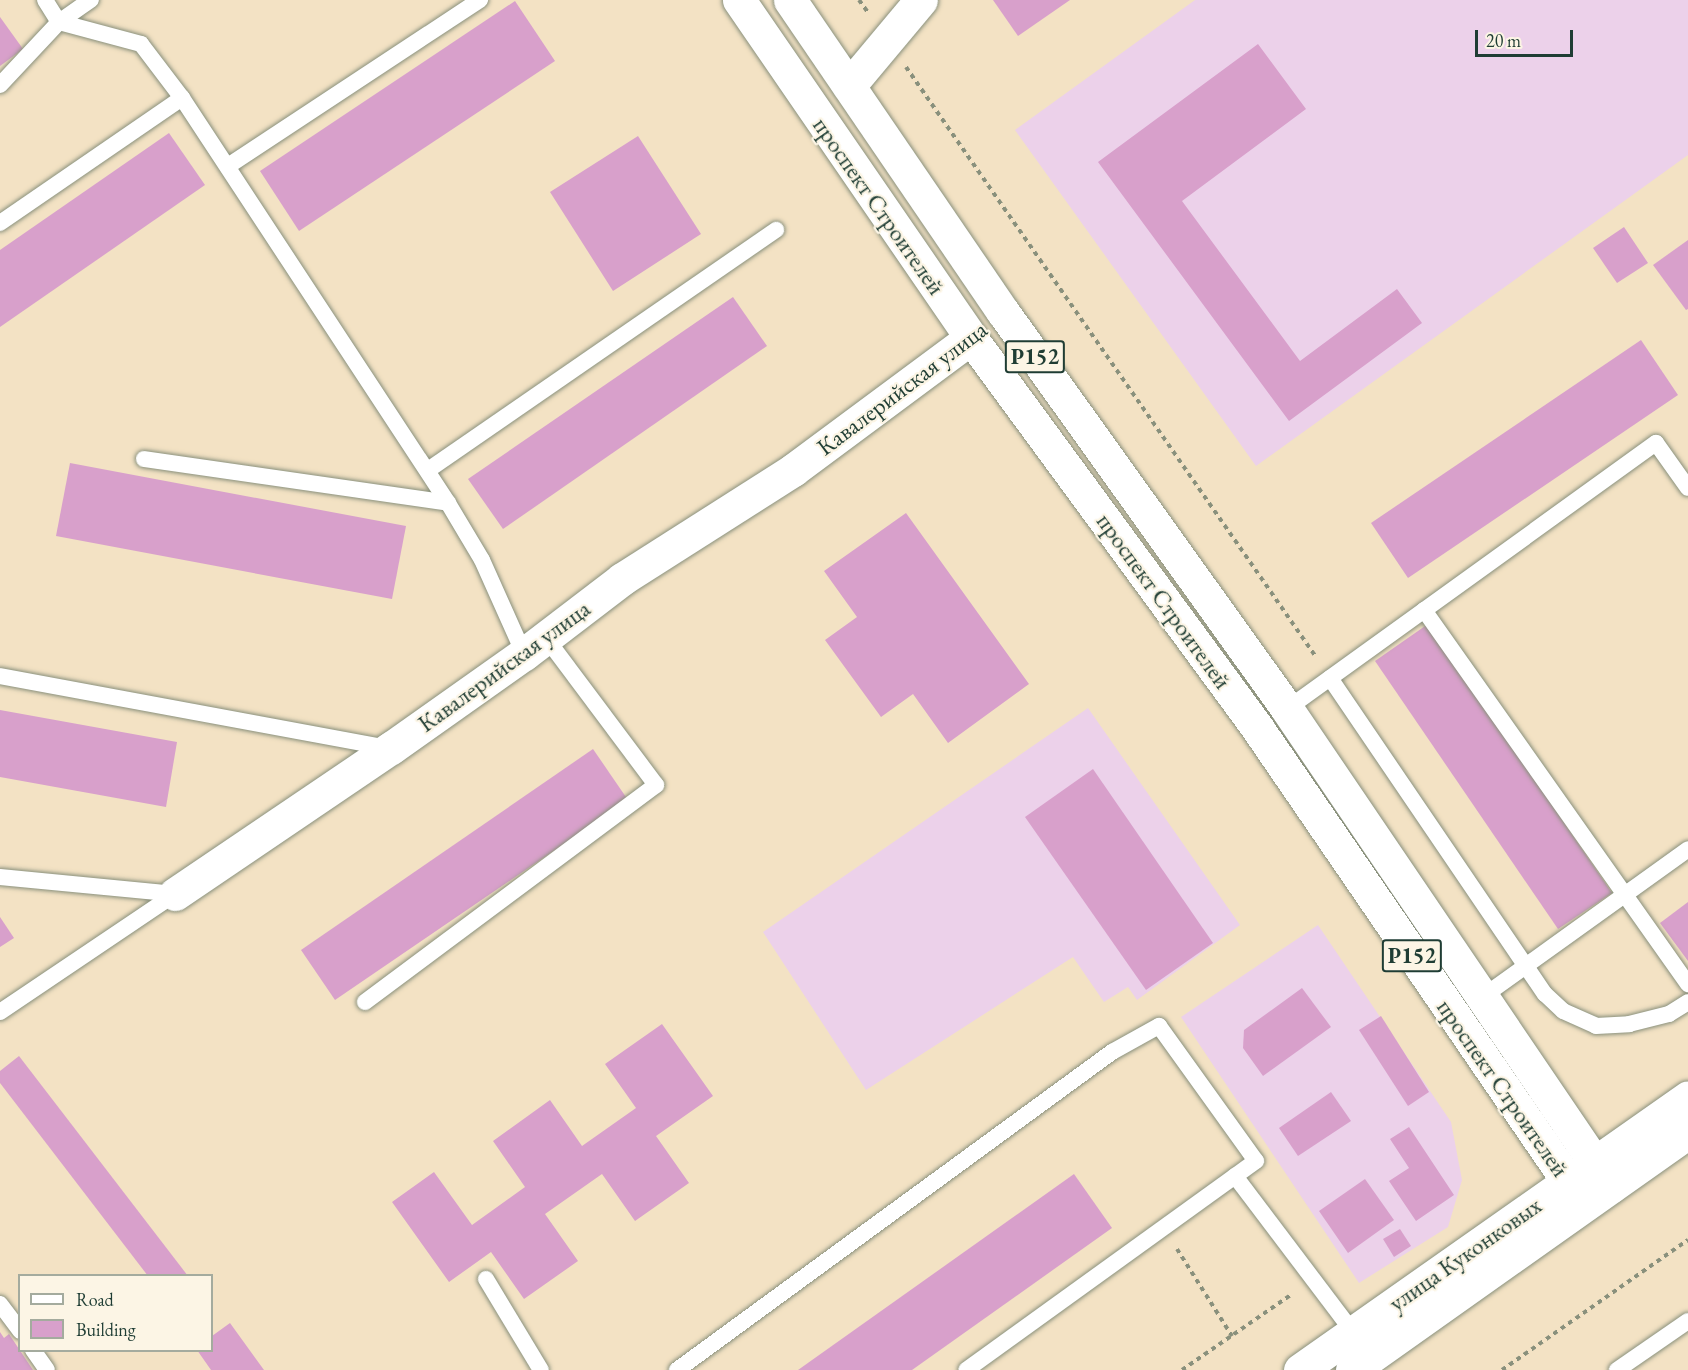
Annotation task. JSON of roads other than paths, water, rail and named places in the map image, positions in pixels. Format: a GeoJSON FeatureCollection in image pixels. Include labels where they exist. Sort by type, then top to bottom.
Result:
{"type":"FeatureCollection","features":[{"type":"Feature","properties":{"kind":"main road","name":"проспект Строителей"},"geometry":{"type":"LineString","coordinates":[[739,0],[813,111],[971,338],[1258,729],[1576,1194]]}},
{"type":"Feature","properties":{"kind":"main road","name":"проспект Строителей"},"geometry":{"type":"LineString","coordinates":[[790,0],[1003,312],[1287,709],[1602,1175]]}},
{"type":"Feature","properties":{"kind":"main road"},"geometry":{"type":"LineString","coordinates":[[813,111],[849,86],[921,0]]}},
{"type":"Feature","properties":{"kind":"main road","name":"Кавалерийская улица"},"geometry":{"type":"LineString","coordinates":[[175,894],[391,748],[535,646],[622,579],[793,470],[1003,312]]}},
{"type":"Feature","properties":{"kind":"main road","name":"улица Куконковых"},"geometry":{"type":"LineString","coordinates":[[1352,1370],[1602,1175],[1688,1097]]}},
{"type":"Feature","properties":{"kind":"main road","name":"улица Куконковых"},"geometry":{"type":"LineString","coordinates":[[1602,1175],[1688,1132]]}},
{"type":"Feature","properties":{"kind":"main road","name":"улица Куконковых"},"geometry":{"type":"LineString","coordinates":[[1300,1370],[1353,1332],[1576,1194]]}},
{"type":"Feature","properties":{"kind":"lane"},"geometry":{"type":"LineString","coordinates":[[45,0],[59,22],[141,44],[182,98],[228,166],[428,470],[535,646],[656,785],[365,1002]]}},
{"type":"Feature","properties":{"kind":"lane"},"geometry":{"type":"LineString","coordinates":[[0,85],[59,22],[92,0]]}},
{"type":"Feature","properties":{"kind":"lane"},"geometry":{"type":"LineString","coordinates":[[228,166],[480,0]]}},
{"type":"Feature","properties":{"kind":"lane"},"geometry":{"type":"LineString","coordinates":[[0,223],[182,98]]}},
{"type":"Feature","properties":{"kind":"lane"},"geometry":{"type":"LineString","coordinates":[[428,470],[776,230]]}},
{"type":"Feature","properties":{"kind":"lane"},"geometry":{"type":"LineString","coordinates":[[1287,709],[1656,443],[1688,488]]}},
{"type":"Feature","properties":{"kind":"lane"},"geometry":{"type":"LineString","coordinates":[[144,459],[448,503]]}},
{"type":"Feature","properties":{"kind":"lane"},"geometry":{"type":"LineString","coordinates":[[1424,610],[1623,897],[1688,984]]}},
{"type":"Feature","properties":{"kind":"lane"},"geometry":{"type":"LineString","coordinates":[[0,676],[391,748]]}},
{"type":"Feature","properties":{"kind":"lane"},"geometry":{"type":"LineString","coordinates":[[1330,678],[1524,968],[1563,1011],[1596,1026],[1629,1024],[1669,1014],[1688,1002]]}},
{"type":"Feature","properties":{"kind":"lane"},"geometry":{"type":"LineString","coordinates":[[1481,998],[1688,849]]}},
{"type":"Feature","properties":{"kind":"lane"},"geometry":{"type":"LineString","coordinates":[[0,877],[175,894]]}},
{"type":"Feature","properties":{"kind":"lane","name":"Кавалерийская улица"},"geometry":{"type":"LineString","coordinates":[[0,1012],[175,894]]}},
{"type":"Feature","properties":{"kind":"lane"},"geometry":{"type":"LineString","coordinates":[[677,1370],[1112,1052],[1159,1026],[1256,1161],[966,1370]]}},
{"type":"Feature","properties":{"kind":"lane"},"geometry":{"type":"LineString","coordinates":[[1235,1176],[1353,1332]]}},
{"type":"Feature","properties":{"kind":"lane"},"geometry":{"type":"LineString","coordinates":[[486,1279],[541,1370]]}},
{"type":"Feature","properties":{"kind":"lane"},"geometry":{"type":"LineString","coordinates":[[0,1304],[18,1328]]}},
{"type":"Feature","properties":{"kind":"lane"},"geometry":{"type":"LineString","coordinates":[[1617,1370],[1688,1321]]}},
{"type":"Feature","properties":{"kind":"lane"},"geometry":{"type":"LineString","coordinates":[[34,1352],[47,1370]]}}]}
